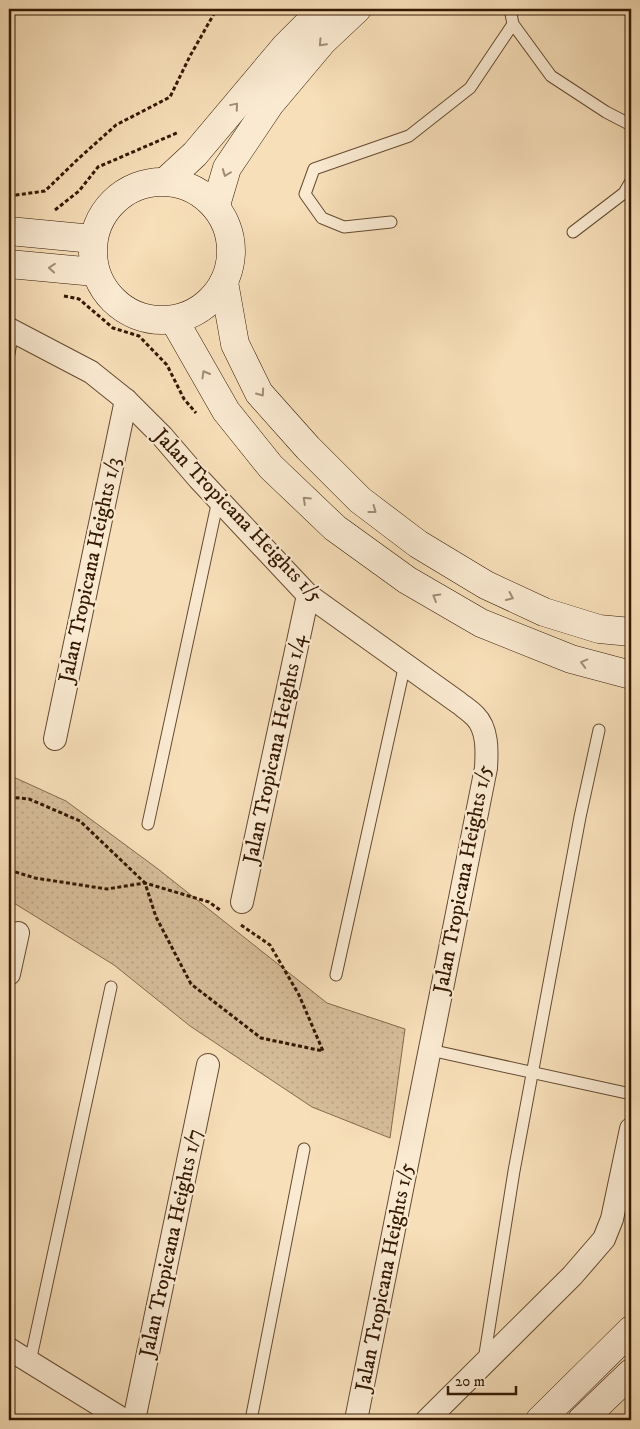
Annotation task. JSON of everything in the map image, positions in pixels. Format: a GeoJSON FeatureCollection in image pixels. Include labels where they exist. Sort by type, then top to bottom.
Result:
{"type":"FeatureCollection","features":[{"type":"Feature","properties":{"kind":"street"},"geometry":{"type":"LineString","coordinates":[[167,180],[195,154],[285,47],[323,9]]}},
{"type":"Feature","properties":{"kind":"street"},"geometry":{"type":"LineString","coordinates":[[216,205],[227,168],[270,104],[323,41],[357,9]]}},
{"type":"Feature","properties":{"kind":"street"},"geometry":{"type":"LineString","coordinates":[[167,180],[194,188],[216,205],[228,229],[232,256],[224,282],[212,300],[195,313],[174,320],[158,321],[141,318],[126,311],[112,300],[102,287],[95,272],[93,239],[107,208],[127,192],[134,187],[167,180]]}},
{"type":"Feature","properties":{"kind":"street"},"geometry":{"type":"LineString","coordinates":[[9,231],[93,239]]}},
{"type":"Feature","properties":{"kind":"street"},"geometry":{"type":"LineString","coordinates":[[9,264],[95,272]]}},
{"type":"Feature","properties":{"kind":"street"},"geometry":{"type":"LineString","coordinates":[[224,282],[234,344],[259,393],[308,448],[360,500],[418,544],[486,585],[544,612],[598,629],[631,632]]}},
{"type":"Feature","properties":{"kind":"street"},"geometry":{"type":"LineString","coordinates":[[174,320],[226,411],[271,467],[336,528],[408,580],[482,623],[571,659],[631,675]]}},
{"type":"Feature","properties":{"kind":"street","name":"Jalan Tropicana Heights 1/5"},"geometry":{"type":"LineString","coordinates":[[11,330],[91,372],[126,400],[162,436],[218,500],[308,595],[459,703],[476,717],[483,730],[487,748],[486,768],[356,1420]]}},
{"type":"Feature","properties":{"kind":"street","name":"Jalan Tropicana Heights 1/3"},"geometry":{"type":"LineString","coordinates":[[55,739],[126,400]]}},
{"type":"Feature","properties":{"kind":"street","name":"Jalan Tropicana Heights 1/4"},"geometry":{"type":"LineString","coordinates":[[235,913],[308,595]]}},
{"type":"Feature","properties":{"kind":"street"},"geometry":{"type":"LineString","coordinates":[[9,974],[18,933]]}},
{"type":"Feature","properties":{"kind":"street","name":"Jalan Tropicana Heights 1/7"},"geometry":{"type":"LineString","coordinates":[[134,1420],[208,1065]]}},
{"type":"Feature","properties":{"kind":"street"},"geometry":{"type":"LineString","coordinates":[[427,1420],[572,1276],[604,1239],[614,1211],[631,1129]]}},
{"type":"Feature","properties":{"kind":"street"},"geometry":{"type":"LineString","coordinates":[[540,1420],[631,1330]]}},
{"type":"Feature","properties":{"kind":"street"},"geometry":{"type":"LineString","coordinates":[[9,1349],[124,1420]]}},
{"type":"Feature","properties":{"kind":"street"},"geometry":{"type":"LineString","coordinates":[[582,1420],[631,1373]]}},
{"type":"Feature","properties":{"kind":"lane"},"geometry":{"type":"LineString","coordinates":[[510,9],[512,24],[551,76],[606,112],[631,125]]}},
{"type":"Feature","properties":{"kind":"lane"},"geometry":{"type":"LineString","coordinates":[[392,222],[344,227],[322,218],[305,194],[314,169],[409,136],[470,88],[512,24]]}},
{"type":"Feature","properties":{"kind":"lane"},"geometry":{"type":"LineString","coordinates":[[573,232],[624,193],[631,181]]}},
{"type":"Feature","properties":{"kind":"lane"},"geometry":{"type":"LineString","coordinates":[[9,354],[11,330]]}},
{"type":"Feature","properties":{"kind":"lane"},"geometry":{"type":"LineString","coordinates":[[148,824],[218,500]]}},
{"type":"Feature","properties":{"kind":"lane"},"geometry":{"type":"LineString","coordinates":[[336,975],[405,664]]}},
{"type":"Feature","properties":{"kind":"lane"},"geometry":{"type":"LineString","coordinates":[[484,1364],[514,1171],[580,817],[599,730]]}},
{"type":"Feature","properties":{"kind":"lane"},"geometry":{"type":"LineString","coordinates":[[30,1362],[112,987]]}},
{"type":"Feature","properties":{"kind":"lane"},"geometry":{"type":"LineString","coordinates":[[430,1050],[631,1094]]}},
{"type":"Feature","properties":{"kind":"lane"},"geometry":{"type":"LineString","coordinates":[[252,1420],[304,1149]]}},
{"type":"Feature","properties":{"kind":"path"},"geometry":{"type":"LineString","coordinates":[[9,194],[16,195],[45,191],[116,125],[170,97],[215,10]]}},
{"type":"Feature","properties":{"kind":"path"},"geometry":{"type":"LineString","coordinates":[[50,214],[79,191],[98,167],[184,130]]}},
{"type":"Feature","properties":{"kind":"path"},"geometry":{"type":"LineString","coordinates":[[9,797],[29,799],[80,821],[145,883],[156,917],[191,984],[261,1038],[323,1052],[299,995],[270,944],[235,913],[210,902],[145,883],[108,889],[35,878],[9,870]]}},
{"type":"Feature","properties":{"kind":"shaded area"},"geometry":{"type":"Polygon","coordinates":[[[9,775],[66,801],[158,869],[327,1003],[405,1029],[390,1138],[312,1107],[190,1026],[114,965],[9,900],[9,775]]]}}]}
